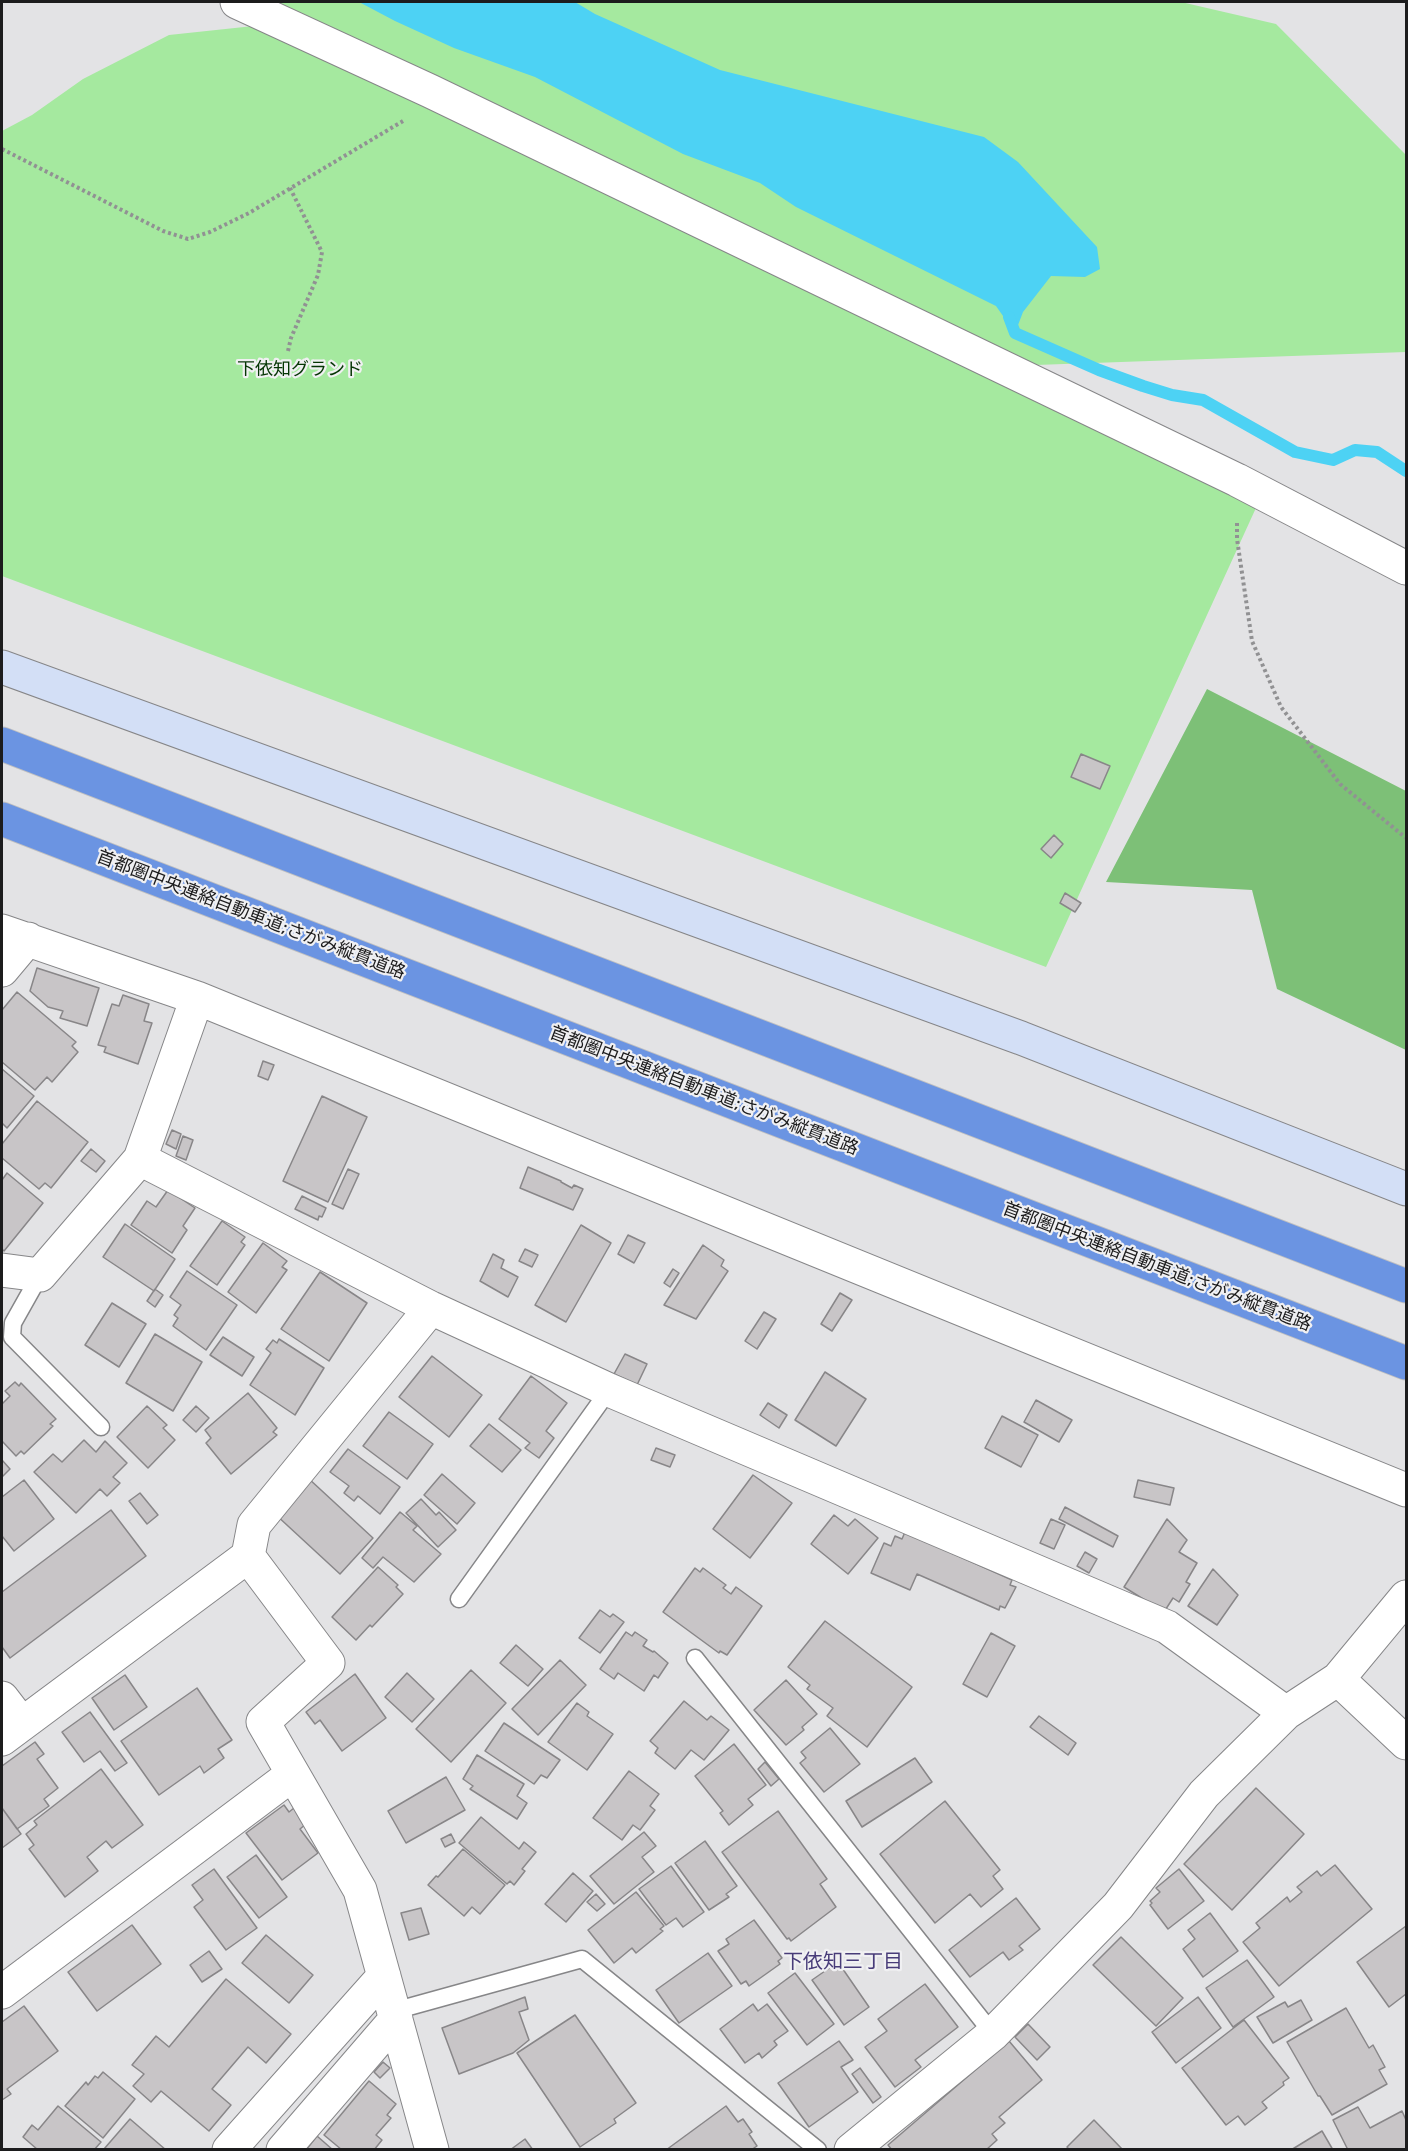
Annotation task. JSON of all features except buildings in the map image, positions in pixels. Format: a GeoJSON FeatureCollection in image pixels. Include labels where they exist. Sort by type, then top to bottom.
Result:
{"type":"FeatureCollection","features":[{"type":"Feature","properties":{"kind":"highway"},"geometry":{"type":"LineString","coordinates":[[2,744],[1407,1286]]}},
{"type":"Feature","properties":{"kind":"highway","name":"首都圏中央連絡自動車道;さがみ縦貫道路"},"geometry":{"type":"LineString","coordinates":[[2,819],[1407,1363]]}},
{"type":"Feature","properties":{"kind":"street"},"geometry":{"type":"LineString","coordinates":[[237,2],[430,91],[1237,480],[1407,568]]}},
{"type":"Feature","properties":{"kind":"street"},"geometry":{"type":"LineString","coordinates":[[2,667],[1021,1038],[1407,1189]]}},
{"type":"Feature","properties":{"kind":"street"},"geometry":{"type":"LineString","coordinates":[[2,970],[15,935],[197,998],[1407,1490]]}},
{"type":"Feature","properties":{"kind":"street"},"geometry":{"type":"LineString","coordinates":[[2,1270],[39,1275],[140,1159],[197,998]]}},
{"type":"Feature","properties":{"kind":"street"},"geometry":{"type":"LineString","coordinates":[[140,1159],[431,1308],[609,1390],[1167,1627],[1286,1713]]}},
{"type":"Feature","properties":{"kind":"street"},"geometry":{"type":"LineString","coordinates":[[2,1698],[12,1731],[248,1556],[254,1525],[431,1308]]}},
{"type":"Feature","properties":{"kind":"street"},"geometry":{"type":"LineString","coordinates":[[248,1556],[328,1663],[263,1722],[360,1890],[432,2150]]}},
{"type":"Feature","properties":{"kind":"street"},"geometry":{"type":"LineString","coordinates":[[864,2146],[993,2034],[1118,1906],[1204,1794],[1286,1713],[1338,1679],[1407,1597]]}},
{"type":"Feature","properties":{"kind":"street"},"geometry":{"type":"LineString","coordinates":[[1338,1679],[1407,1743]]}},
{"type":"Feature","properties":{"kind":"street"},"geometry":{"type":"LineString","coordinates":[[2,1992],[293,1774]]}},
{"type":"Feature","properties":{"kind":"street"},"geometry":{"type":"LineString","coordinates":[[229,2150],[384,1976]]}},
{"type":"Feature","properties":{"kind":"street"},"geometry":{"type":"LineString","coordinates":[[283,2150],[395,2014]]}},
{"type":"Feature","properties":{"kind":"lane"},"geometry":{"type":"LineString","coordinates":[[39,1275],[13,1323],[12,1337],[100,1427]]}},
{"type":"Feature","properties":{"kind":"lane"},"geometry":{"type":"LineString","coordinates":[[459,1599],[609,1390]]}},
{"type":"Feature","properties":{"kind":"lane"},"geometry":{"type":"LineString","coordinates":[[695,1658],[993,2034]]}},
{"type":"Feature","properties":{"kind":"lane"},"geometry":{"type":"LineString","coordinates":[[395,2014],[582,1959],[818,2150]]}},
{"type":"Feature","properties":{"kind":"path"},"geometry":{"type":"LineString","coordinates":[[2,149],[163,231],[188,239],[210,232],[249,213],[405,120],[430,91]]}},
{"type":"Feature","properties":{"kind":"path"},"geometry":{"type":"LineString","coordinates":[[288,351],[318,275],[322,252],[290,188]]}},
{"type":"Feature","properties":{"kind":"path"},"geometry":{"type":"LineString","coordinates":[[1237,480],[1237,539],[1252,640],[1281,707],[1340,784],[1407,838]]}},
{"type":"Feature","properties":{"kind":"green space","name":"下依知グランド"},"geometry":{"type":"Polygon","coordinates":[[[242,2],[1181,2],[1276,24],[1406,155],[1406,352],[1007,366],[1266,486],[1046,967],[2,576],[2,131],[32,115],[83,79],[169,35],[263,25],[242,2]]]}},
{"type":"Feature","properties":{"kind":"green space"},"geometry":{"type":"Polygon","coordinates":[[[1207,689],[1406,791],[1406,1050],[1277,989],[1252,890],[1106,882],[1207,689]]]}},
{"type":"Feature","properties":{"kind":"water"},"geometry":{"type":"Polygon","coordinates":[[[359,2],[575,2],[595,14],[720,70],[984,137],[1018,162],[1097,247],[1100,269],[1085,277],[1051,276],[1023,312],[1015,333],[996,306],[796,207],[760,183],[683,154],[535,77],[454,48],[359,2]]]}},
{"type":"Feature","properties":{"kind":"waterway"},"geometry":{"type":"LineString","coordinates":[[1009,317],[1015,333],[1099,370],[1143,386],[1172,395],[1203,400],[1295,452],[1333,460],[1355,450],[1377,452],[1406,471]]}},
{"type":"Feature","properties":{"kind":"district","name":"下依知三丁目"},"geometry":{"type":"Point","coordinates":[843,1962]}}]}
